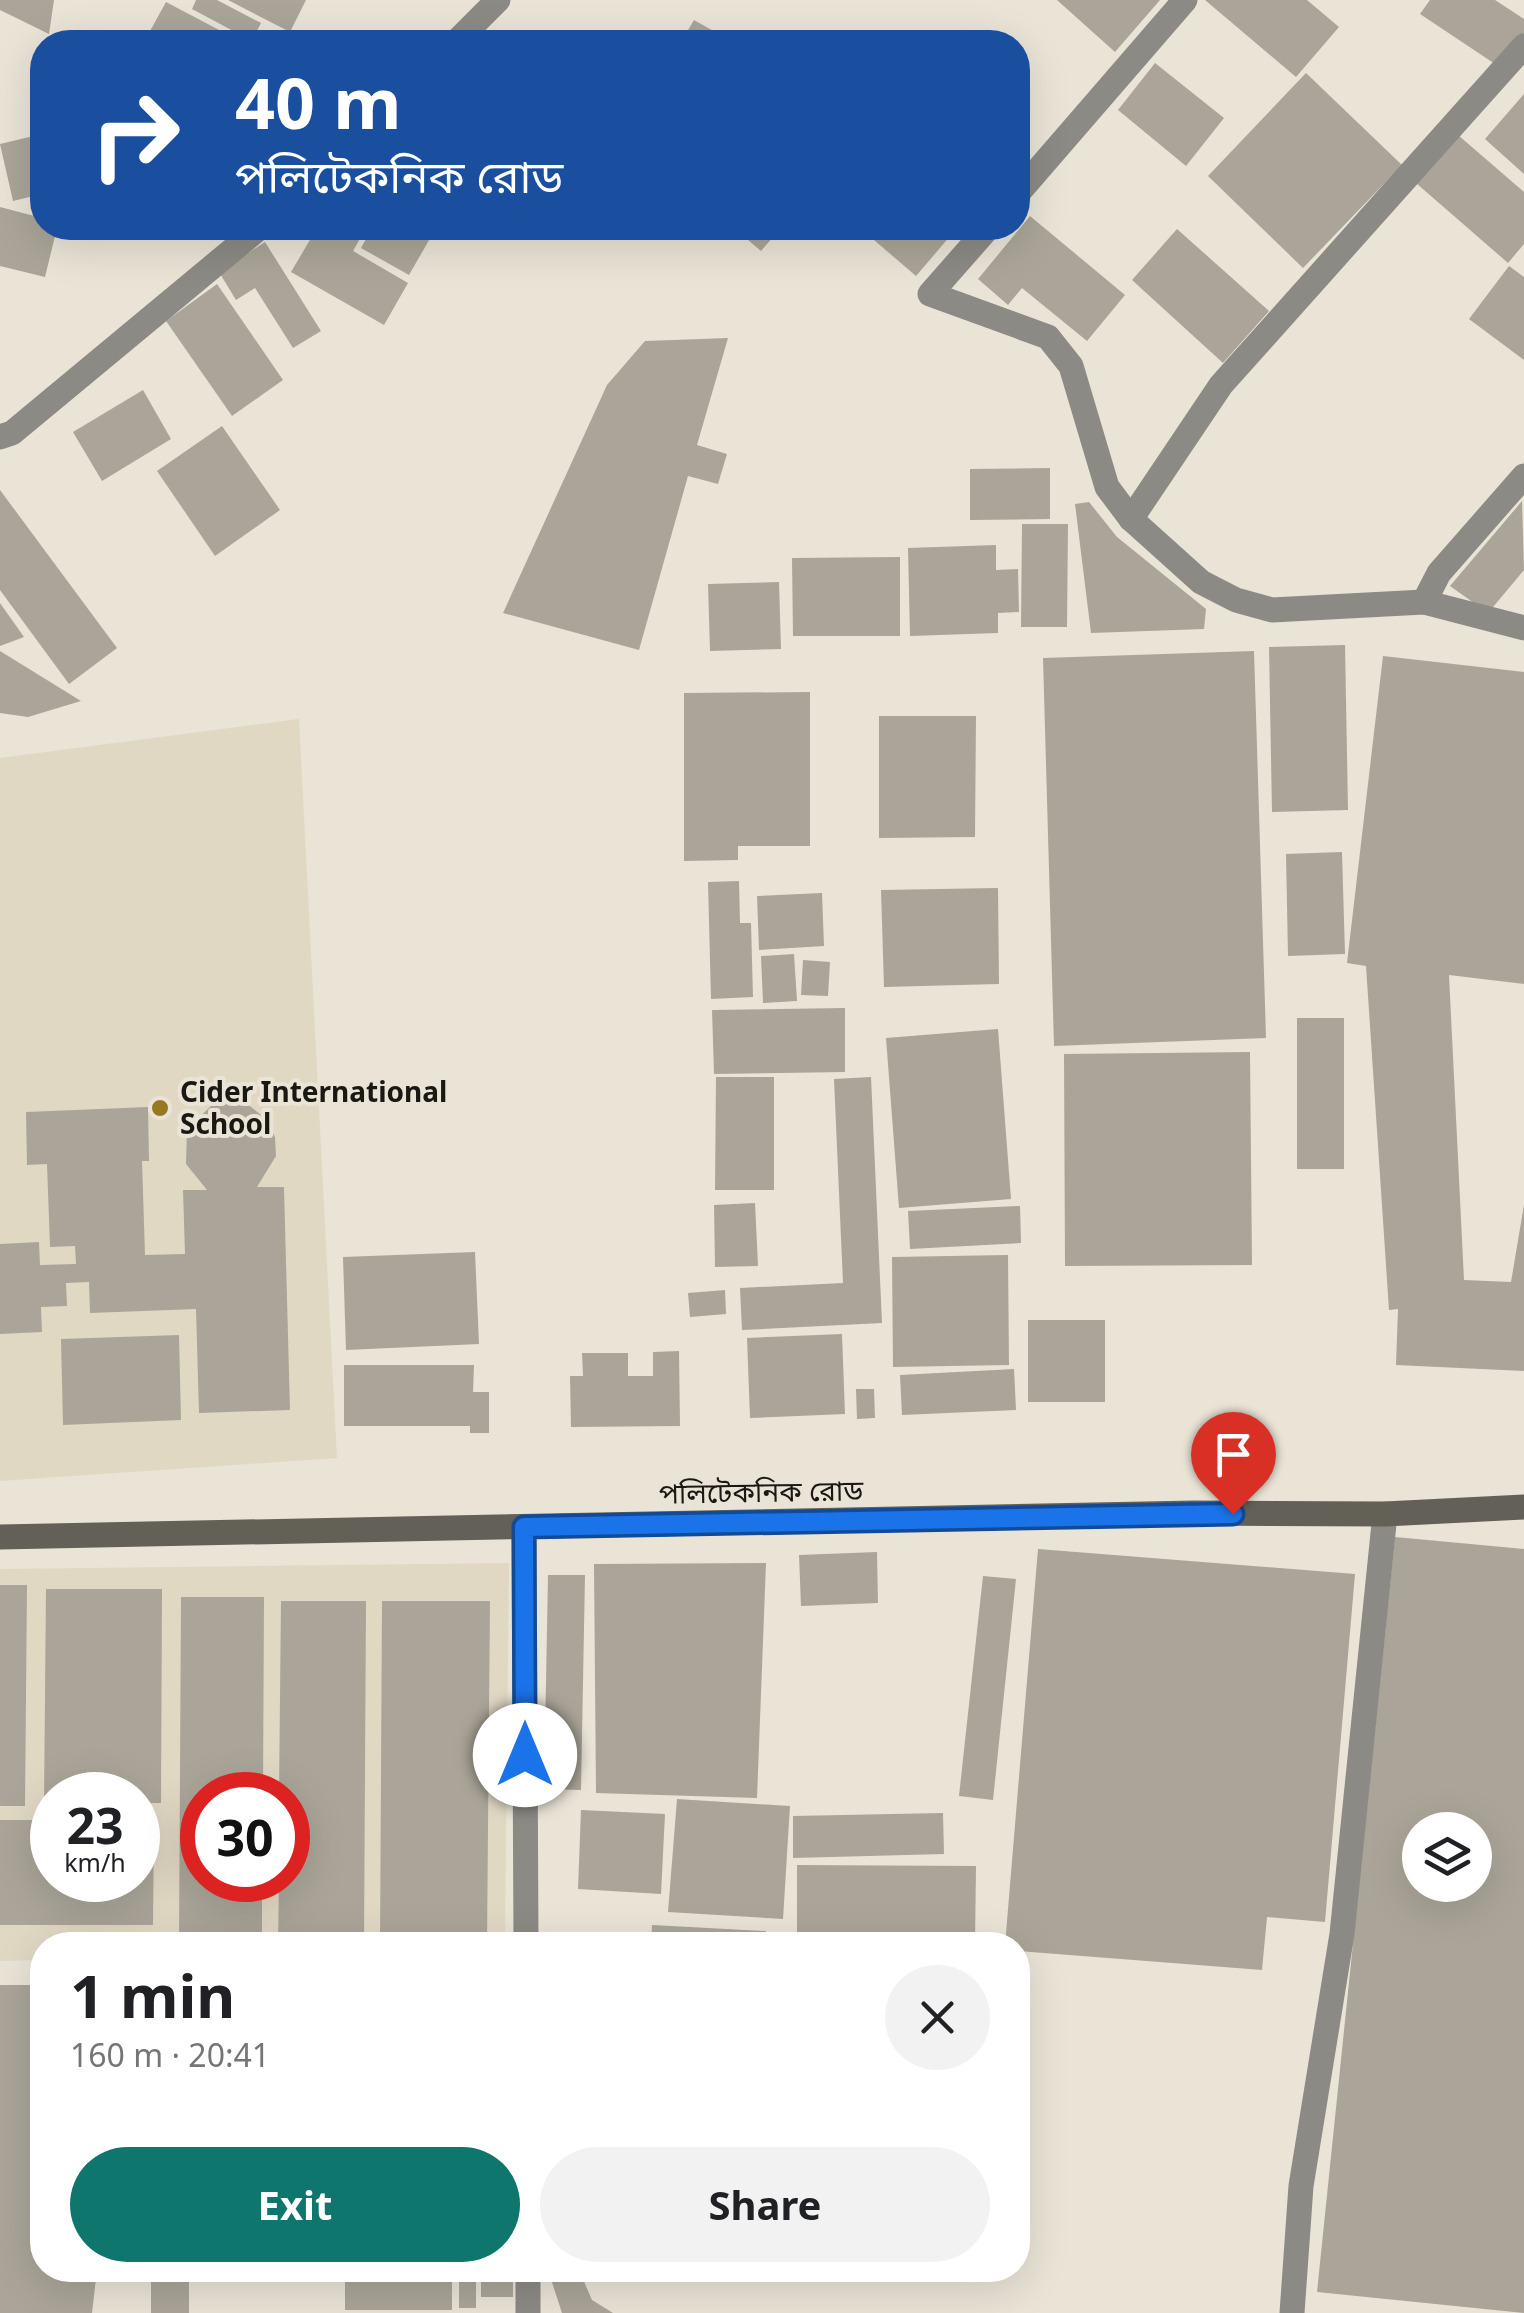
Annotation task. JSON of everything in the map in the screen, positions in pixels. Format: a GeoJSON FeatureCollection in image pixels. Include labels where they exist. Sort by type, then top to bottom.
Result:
{"type":"FeatureCollection","features":[{"type":"Feature","properties":{"kind":"main road","name":"পলিটেকনিক রোড"},"geometry":{"type":"LineString","coordinates":[[0,1538],[1175,1514],[1385,1514],[1524,1507]]}},
{"type":"Feature","properties":{"kind":"street"},"geometry":{"type":"LineString","coordinates":[[468,30],[498,0]]}},
{"type":"Feature","properties":{"kind":"street"},"geometry":{"type":"LineString","coordinates":[[1030,179],[1185,0]]}},
{"type":"Feature","properties":{"kind":"street"},"geometry":{"type":"LineString","coordinates":[[1131,519],[1221,385],[1524,46]]}},
{"type":"Feature","properties":{"kind":"street"},"geometry":{"type":"LineString","coordinates":[[0,437],[12,433],[244,240]]}},
{"type":"Feature","properties":{"kind":"street"},"geometry":{"type":"LineString","coordinates":[[977,240],[930,294],[1048,337],[1071,366],[1107,487],[1131,519],[1201,582],[1236,600],[1272,610],[1424,602],[1524,628]]}},
{"type":"Feature","properties":{"kind":"street"},"geometry":{"type":"LineString","coordinates":[[1424,602],[1439,574],[1524,476]]}},
{"type":"Feature","properties":{"kind":"street"},"geometry":{"type":"LineString","coordinates":[[1292,2313],[1301,2186],[1342,1934],[1385,1514]]}},
{"type":"Feature","properties":{"kind":"street"},"geometry":{"type":"LineString","coordinates":[[524,1527],[526,1932]]}},
{"type":"Feature","properties":{"kind":"street"},"geometry":{"type":"LineString","coordinates":[[528,2282],[528,2313]]}},
{"type":"Feature","properties":{"kind":"shaded area","name":"Cider International School"},"geometry":{"type":"Polygon","coordinates":[[[299,719],[337,1458],[0,1481],[0,758],[299,719]]]}},
{"type":"Feature","properties":{"kind":"shaded area"},"geometry":{"type":"Polygon","coordinates":[[[509,1563],[505,1932],[30,1932],[30,1960],[0,1961],[0,1569],[509,1563]]]}},
{"type":"Feature","properties":{"kind":"building"},"geometry":{"type":"Polygon","coordinates":[[[0,0],[54,0],[50,30],[41,30],[0,10],[0,0]]]}},
{"type":"Feature","properties":{"kind":"building"},"geometry":{"type":"Polygon","coordinates":[[[196,0],[217,0],[261,23],[258,30],[231,30],[192,9],[196,0]]]}},
{"type":"Feature","properties":{"kind":"building"},"geometry":{"type":"Polygon","coordinates":[[[228,0],[306,0],[291,30],[228,0]]]}},
{"type":"Feature","properties":{"kind":"building"},"geometry":{"type":"Polygon","coordinates":[[[1057,0],[1160,0],[1115,52],[1057,0]]]}},
{"type":"Feature","properties":{"kind":"building"},"geometry":{"type":"Polygon","coordinates":[[[1205,0],[1307,0],[1339,27],[1296,77],[1205,0]]]}},
{"type":"Feature","properties":{"kind":"building"},"geometry":{"type":"Polygon","coordinates":[[[1430,0],[1495,0],[1524,19],[1524,54],[1510,74],[1420,14],[1430,0]]]}},
{"type":"Feature","properties":{"kind":"building"},"geometry":{"type":"Polygon","coordinates":[[[166,2],[219,30],[151,30],[166,2]]]}},
{"type":"Feature","properties":{"kind":"building"},"geometry":{"type":"Polygon","coordinates":[[[694,20],[712,30],[688,30],[694,20]]]}},
{"type":"Feature","properties":{"kind":"building"},"geometry":{"type":"Polygon","coordinates":[[[1155,63],[1224,118],[1186,166],[1118,110],[1155,63]]]}},
{"type":"Feature","properties":{"kind":"building"},"geometry":{"type":"Polygon","coordinates":[[[1306,73],[1402,165],[1303,268],[1208,176],[1306,73]]]}},
{"type":"Feature","properties":{"kind":"building"},"geometry":{"type":"Polygon","coordinates":[[[1524,94],[1524,174],[1485,139],[1524,94]]]}},
{"type":"Feature","properties":{"kind":"building"},"geometry":{"type":"Polygon","coordinates":[[[1458,135],[1524,192],[1524,244],[1508,263],[1416,183],[1458,135]]]}},
{"type":"Feature","properties":{"kind":"building"},"geometry":{"type":"Polygon","coordinates":[[[30,137],[30,197],[13,201],[0,144],[30,137]]]}},
{"type":"Feature","properties":{"kind":"building"},"geometry":{"type":"Polygon","coordinates":[[[0,207],[30,215],[30,240],[54,240],[45,277],[0,266],[0,207]]]}},
{"type":"Feature","properties":{"kind":"building"},"geometry":{"type":"Polygon","coordinates":[[[1030,216],[1125,295],[1087,341],[1022,288],[1008,305],[978,279],[1010,240],[1030,240],[1030,216]]]}},
{"type":"Feature","properties":{"kind":"building"},"geometry":{"type":"Polygon","coordinates":[[[1177,229],[1269,311],[1223,363],[1132,280],[1177,229]]]}},
{"type":"Feature","properties":{"kind":"building"},"geometry":{"type":"Polygon","coordinates":[[[310,240],[359,240],[353,251],[408,283],[384,325],[291,272],[310,240]]]}},
{"type":"Feature","properties":{"kind":"building"},"geometry":{"type":"Polygon","coordinates":[[[365,240],[429,240],[409,275],[361,248],[365,240]]]}},
{"type":"Feature","properties":{"kind":"building"},"geometry":{"type":"Polygon","coordinates":[[[748,240],[771,240],[761,251],[748,240]]]}},
{"type":"Feature","properties":{"kind":"building"},"geometry":{"type":"Polygon","coordinates":[[[874,240],[947,240],[916,276],[874,240]]]}},
{"type":"Feature","properties":{"kind":"building"},"geometry":{"type":"Polygon","coordinates":[[[265,242],[321,331],[293,348],[255,288],[236,300],[219,272],[265,242]]]}},
{"type":"Feature","properties":{"kind":"building"},"geometry":{"type":"Polygon","coordinates":[[[1509,266],[1524,277],[1524,360],[1469,319],[1509,266]]]}},
{"type":"Feature","properties":{"kind":"building"},"geometry":{"type":"Polygon","coordinates":[[[217,284],[283,380],[232,416],[166,321],[217,284]]]}},
{"type":"Feature","properties":{"kind":"building"},"geometry":{"type":"Polygon","coordinates":[[[728,338],[697,445],[727,454],[718,484],[688,476],[639,650],[503,613],[607,385],[645,341],[728,338]]]}},
{"type":"Feature","properties":{"kind":"building"},"geometry":{"type":"Polygon","coordinates":[[[143,390],[171,439],[102,481],[73,432],[143,390]]]}},
{"type":"Feature","properties":{"kind":"building"},"geometry":{"type":"Polygon","coordinates":[[[222,426],[280,510],[215,556],[157,471],[222,426]]]}},
{"type":"Feature","properties":{"kind":"building"},"geometry":{"type":"Polygon","coordinates":[[[1050,468],[1050,519],[970,520],[970,469],[1050,468]]]}},
{"type":"Feature","properties":{"kind":"building"},"geometry":{"type":"Polygon","coordinates":[[[0,490],[117,648],[69,684],[0,590],[0,490]]]}},
{"type":"Feature","properties":{"kind":"building"},"geometry":{"type":"Polygon","coordinates":[[[1522,501],[1524,570],[1488,613],[1450,586],[1522,501]]]}},
{"type":"Feature","properties":{"kind":"building"},"geometry":{"type":"Polygon","coordinates":[[[1089,502],[1117,537],[1206,609],[1204,629],[1091,633],[1075,504],[1089,502]]]}},
{"type":"Feature","properties":{"kind":"building"},"geometry":{"type":"Polygon","coordinates":[[[1022,524],[1068,524],[1067,627],[1021,627],[1022,524]]]}},
{"type":"Feature","properties":{"kind":"building"},"geometry":{"type":"Polygon","coordinates":[[[996,545],[996,570],[1018,569],[1019,612],[998,613],[998,633],[910,636],[908,548],[996,545]]]}},
{"type":"Feature","properties":{"kind":"building"},"geometry":{"type":"Polygon","coordinates":[[[900,557],[900,636],[793,636],[792,558],[900,557]]]}},
{"type":"Feature","properties":{"kind":"building"},"geometry":{"type":"Polygon","coordinates":[[[779,582],[781,649],[710,651],[708,584],[779,582]]]}},
{"type":"Feature","properties":{"kind":"building"},"geometry":{"type":"Polygon","coordinates":[[[0,603],[24,637],[0,646],[0,603]]]}},
{"type":"Feature","properties":{"kind":"building"},"geometry":{"type":"Polygon","coordinates":[[[1345,645],[1348,810],[1272,812],[1269,647],[1345,645]]]}},
{"type":"Feature","properties":{"kind":"building"},"geometry":{"type":"Polygon","coordinates":[[[0,651],[81,701],[28,717],[0,713],[0,651]]]}},
{"type":"Feature","properties":{"kind":"building"},"geometry":{"type":"Polygon","coordinates":[[[1254,651],[1266,1038],[1054,1046],[1043,658],[1254,651]]]}},
{"type":"Feature","properties":{"kind":"building"},"geometry":{"type":"Polygon","coordinates":[[[1383,656],[1524,672],[1524,984],[1449,975],[1464,1280],[1511,1282],[1524,1205],[1524,1371],[1396,1365],[1398,1309],[1389,1310],[1366,966],[1347,963],[1383,656]]]}},
{"type":"Feature","properties":{"kind":"building"},"geometry":{"type":"Polygon","coordinates":[[[810,692],[810,846],[738,846],[738,860],[684,861],[684,693],[810,692]]]}},
{"type":"Feature","properties":{"kind":"building"},"geometry":{"type":"Polygon","coordinates":[[[879,716],[976,716],[975,837],[879,838],[879,716]]]}},
{"type":"Feature","properties":{"kind":"building"},"geometry":{"type":"Polygon","coordinates":[[[1342,852],[1345,954],[1288,956],[1286,854],[1342,852]]]}},
{"type":"Feature","properties":{"kind":"building"},"geometry":{"type":"Polygon","coordinates":[[[739,881],[740,923],[751,923],[753,997],[711,999],[708,882],[739,881]]]}},
{"type":"Feature","properties":{"kind":"building"},"geometry":{"type":"Polygon","coordinates":[[[998,888],[999,984],[884,987],[881,890],[998,888]]]}},
{"type":"Feature","properties":{"kind":"building"},"geometry":{"type":"Polygon","coordinates":[[[822,893],[824,946],[759,950],[757,896],[822,893]]]}},
{"type":"Feature","properties":{"kind":"building"},"geometry":{"type":"Polygon","coordinates":[[[794,954],[797,1001],[763,1003],[761,956],[794,954]]]}},
{"type":"Feature","properties":{"kind":"building"},"geometry":{"type":"Polygon","coordinates":[[[803,960],[830,962],[828,996],[801,995],[803,960]]]}},
{"type":"Feature","properties":{"kind":"building"},"geometry":{"type":"Polygon","coordinates":[[[845,1008],[845,1072],[714,1074],[712,1010],[845,1008]]]}},
{"type":"Feature","properties":{"kind":"building"},"geometry":{"type":"Polygon","coordinates":[[[1297,1018],[1344,1018],[1344,1169],[1297,1169],[1297,1018]]]}},
{"type":"Feature","properties":{"kind":"building"},"geometry":{"type":"Polygon","coordinates":[[[998,1029],[1011,1199],[899,1208],[886,1038],[998,1029]]]}},
{"type":"Feature","properties":{"kind":"building"},"geometry":{"type":"Polygon","coordinates":[[[1250,1052],[1252,1265],[1065,1266],[1064,1054],[1250,1052]]]}},
{"type":"Feature","properties":{"kind":"building"},"geometry":{"type":"Polygon","coordinates":[[[716,1077],[774,1077],[774,1190],[715,1190],[716,1077]]]}},
{"type":"Feature","properties":{"kind":"building"},"geometry":{"type":"Polygon","coordinates":[[[871,1077],[882,1323],[742,1330],[740,1288],[843,1283],[834,1079],[871,1077]]]}},
{"type":"Feature","properties":{"kind":"building"},"geometry":{"type":"Polygon","coordinates":[[[231,1102],[250,1106],[266,1119],[275,1137],[276,1156],[257,1187],[284,1187],[290,1410],[199,1413],[196,1309],[90,1313],[89,1282],[66,1283],[67,1306],[41,1307],[42,1332],[0,1334],[0,1244],[39,1242],[40,1265],[76,1264],[75,1246],[50,1247],[47,1164],[27,1165],[26,1112],[148,1107],[149,1161],[142,1161],[145,1255],[185,1254],[183,1190],[207,1190],[186,1164],[187,1129],[211,1106],[231,1102]]]}},
{"type":"Feature","properties":{"kind":"building"},"geometry":{"type":"Polygon","coordinates":[[[755,1203],[758,1266],[715,1267],[714,1205],[755,1203]]]}},
{"type":"Feature","properties":{"kind":"building"},"geometry":{"type":"Polygon","coordinates":[[[1020,1206],[1021,1243],[910,1249],[908,1211],[1020,1206]]]}},
{"type":"Feature","properties":{"kind":"building"},"geometry":{"type":"Polygon","coordinates":[[[475,1252],[479,1344],[346,1350],[343,1257],[475,1252]]]}},
{"type":"Feature","properties":{"kind":"building"},"geometry":{"type":"Polygon","coordinates":[[[1008,1255],[1009,1365],[893,1367],[892,1257],[1008,1255]]]}},
{"type":"Feature","properties":{"kind":"building"},"geometry":{"type":"Polygon","coordinates":[[[725,1290],[726,1314],[690,1317],[688,1293],[725,1290]]]}},
{"type":"Feature","properties":{"kind":"building"},"geometry":{"type":"Polygon","coordinates":[[[1028,1320],[1105,1320],[1105,1402],[1028,1402],[1028,1320]]]}},
{"type":"Feature","properties":{"kind":"building"},"geometry":{"type":"Polygon","coordinates":[[[842,1334],[845,1414],[750,1418],[747,1338],[842,1334]]]}},
{"type":"Feature","properties":{"kind":"building"},"geometry":{"type":"Polygon","coordinates":[[[179,1335],[181,1420],[63,1425],[61,1339],[179,1335]]]}},
{"type":"Feature","properties":{"kind":"building"},"geometry":{"type":"Polygon","coordinates":[[[679,1351],[680,1426],[571,1427],[570,1376],[583,1376],[582,1353],[628,1353],[628,1376],[653,1376],[653,1352],[679,1351]]]}},
{"type":"Feature","properties":{"kind":"building"},"geometry":{"type":"Polygon","coordinates":[[[344,1365],[474,1365],[473,1392],[489,1392],[489,1433],[470,1433],[470,1426],[344,1426],[344,1365]]]}},
{"type":"Feature","properties":{"kind":"building"},"geometry":{"type":"Polygon","coordinates":[[[1014,1369],[1016,1410],[902,1415],[900,1375],[1014,1369]]]}},
{"type":"Feature","properties":{"kind":"building"},"geometry":{"type":"Polygon","coordinates":[[[856,1389],[874,1389],[875,1418],[857,1419],[856,1389]]]}},
{"type":"Feature","properties":{"kind":"building"},"geometry":{"type":"Polygon","coordinates":[[[1395,1537],[1524,1549],[1524,2313],[1317,2292],[1395,1537]]]}},
{"type":"Feature","properties":{"kind":"building"},"geometry":{"type":"Polygon","coordinates":[[[1038,1549],[1355,1574],[1325,1922],[1267,1917],[1262,1970],[1030,1952],[1030,1932],[1006,1932],[1038,1549]]]}},
{"type":"Feature","properties":{"kind":"building"},"geometry":{"type":"Polygon","coordinates":[[[877,1552],[878,1603],[801,1606],[799,1555],[877,1552]]]}},
{"type":"Feature","properties":{"kind":"building"},"geometry":{"type":"Polygon","coordinates":[[[766,1563],[757,1798],[596,1793],[594,1564],[766,1563]]]}},
{"type":"Feature","properties":{"kind":"building"},"geometry":{"type":"Polygon","coordinates":[[[548,1575],[585,1575],[581,1790],[544,1789],[548,1575]]]}},
{"type":"Feature","properties":{"kind":"building"},"geometry":{"type":"Polygon","coordinates":[[[983,1576],[1016,1579],[993,1800],[959,1796],[983,1576]]]}},
{"type":"Feature","properties":{"kind":"building"},"geometry":{"type":"Polygon","coordinates":[[[0,1585],[27,1585],[25,1806],[0,1806],[0,1585]]]}},
{"type":"Feature","properties":{"kind":"building"},"geometry":{"type":"Polygon","coordinates":[[[46,1589],[162,1589],[161,1803],[160,1772],[44,1772],[46,1589]]]}},
{"type":"Feature","properties":{"kind":"building"},"geometry":{"type":"Polygon","coordinates":[[[181,1597],[264,1597],[263,1772],[180,1772],[180,1902],[262,1902],[262,1932],[179,1932],[181,1597]]]}},
{"type":"Feature","properties":{"kind":"building"},"geometry":{"type":"Polygon","coordinates":[[[281,1601],[366,1601],[364,1932],[278,1932],[279,1902],[310,1902],[310,1772],[279,1772],[281,1601]]]}},
{"type":"Feature","properties":{"kind":"building"},"geometry":{"type":"Polygon","coordinates":[[[382,1601],[490,1601],[487,1932],[380,1932],[382,1601]]]}},
{"type":"Feature","properties":{"kind":"building"},"geometry":{"type":"Polygon","coordinates":[[[677,1799],[790,1806],[783,1919],[668,1912],[677,1799]]]}},
{"type":"Feature","properties":{"kind":"building"},"geometry":{"type":"Polygon","coordinates":[[[581,1810],[665,1814],[661,1894],[578,1889],[581,1810]]]}},
{"type":"Feature","properties":{"kind":"building"},"geometry":{"type":"Polygon","coordinates":[[[943,1813],[944,1854],[793,1858],[793,1816],[943,1813]]]}},
{"type":"Feature","properties":{"kind":"building"},"geometry":{"type":"Polygon","coordinates":[[[0,1820],[30,1820],[30,1902],[153,1902],[153,1925],[0,1925],[0,1820]]]}},
{"type":"Feature","properties":{"kind":"building"},"geometry":{"type":"Polygon","coordinates":[[[797,1865],[976,1866],[975,1932],[797,1932],[797,1865]]]}},
{"type":"Feature","properties":{"kind":"building"},"geometry":{"type":"Polygon","coordinates":[[[652,1925],[766,1931],[766,1932],[652,1932],[652,1925]]]}},
{"type":"Feature","properties":{"kind":"building"},"geometry":{"type":"Polygon","coordinates":[[[0,1985],[30,1985],[30,2282],[96,2282],[92,2313],[0,2313],[0,1985]]]}},
{"type":"Feature","properties":{"kind":"building"},"geometry":{"type":"Polygon","coordinates":[[[151,2282],[189,2282],[189,2313],[151,2313],[151,2282]]]}},
{"type":"Feature","properties":{"kind":"building"},"geometry":{"type":"Polygon","coordinates":[[[345,2282],[452,2282],[452,2310],[345,2310],[345,2282]]]}},
{"type":"Feature","properties":{"kind":"building"},"geometry":{"type":"Polygon","coordinates":[[[459,2282],[476,2282],[476,2308],[459,2308],[459,2282]]]}},
{"type":"Feature","properties":{"kind":"building"},"geometry":{"type":"Polygon","coordinates":[[[481,2282],[513,2282],[513,2297],[481,2297],[481,2282]]]}},
{"type":"Feature","properties":{"kind":"building"},"geometry":{"type":"Polygon","coordinates":[[[552,2282],[584,2282],[592,2300],[613,2313],[562,2313],[552,2282]]]}},
{"type":"Feature","properties":{"kind":"place","name":"Cider International School"},"geometry":{"type":"Point","coordinates":[160,1108]}},
{"type":"Feature","properties":{"kind":"route"},"geometry":{"type":"LineString","coordinates":[[525,1755],[524,1527],[1233,1514]]}}]}
